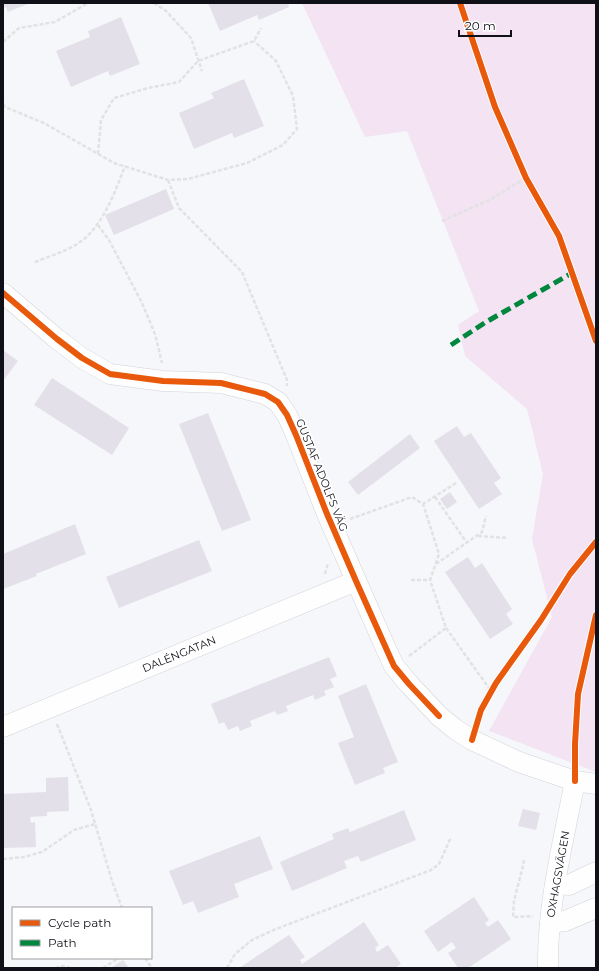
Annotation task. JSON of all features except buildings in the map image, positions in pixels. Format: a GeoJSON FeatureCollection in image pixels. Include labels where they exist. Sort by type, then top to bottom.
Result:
{"type":"FeatureCollection","features":[{"type":"Feature","properties":{"kind":"street","name":"GUSTAF ADOLFS VÄG"},"geometry":{"type":"LineString","coordinates":[[3,293],[57,339],[82,358],[110,374],[163,381],[221,383],[265,394],[278,402],[287,414],[332,526],[394,666],[439,716],[472,740],[519,762],[575,781],[596,784]]}},
{"type":"Feature","properties":{"kind":"street","name":"DALÉNGATAN"},"geometry":{"type":"LineString","coordinates":[[3,727],[356,581]]}},
{"type":"Feature","properties":{"kind":"street","name":"OXHAGSVÄGEN"},"geometry":{"type":"LineString","coordinates":[[548,968],[548,945],[544,919],[556,884],[575,781]]}},
{"type":"Feature","properties":{"kind":"street"},"geometry":{"type":"LineString","coordinates":[[556,884],[569,885],[596,872]]}},
{"type":"Feature","properties":{"kind":"street"},"geometry":{"type":"LineString","coordinates":[[544,919],[565,921],[596,908]]}},
{"type":"Feature","properties":{"kind":"path"},"geometry":{"type":"LineString","coordinates":[[3,42],[19,28],[55,22],[87,3]]}},
{"type":"Feature","properties":{"kind":"path"},"geometry":{"type":"LineString","coordinates":[[154,3],[166,12],[191,38],[202,71]]}},
{"type":"Feature","properties":{"kind":"path"},"geometry":{"type":"LineString","coordinates":[[98,154],[101,120],[114,98],[148,88],[179,82],[198,61],[254,41],[261,28]]}},
{"type":"Feature","properties":{"kind":"path"},"geometry":{"type":"LineString","coordinates":[[4,106],[44,123],[114,163],[168,180],[188,179],[247,163],[283,145],[297,129],[293,96],[276,61],[254,41]]}},
{"type":"Feature","properties":{"kind":"path"},"geometry":{"type":"LineString","coordinates":[[35,262],[78,244],[98,225],[115,191],[125,166]]}},
{"type":"Feature","properties":{"kind":"path"},"geometry":{"type":"LineString","coordinates":[[442,221],[491,200],[526,178]]}},
{"type":"Feature","properties":{"kind":"path"},"geometry":{"type":"LineString","coordinates":[[168,180],[179,208],[242,272],[287,380],[287,414]]}},
{"type":"Feature","properties":{"kind":"path"},"geometry":{"type":"LineString","coordinates":[[98,225],[109,240],[142,303],[155,334],[163,369],[163,381]]}},
{"type":"Feature","properties":{"kind":"path"},"geometry":{"type":"LineString","coordinates":[[423,504],[456,484]]}},
{"type":"Feature","properties":{"kind":"path"},"geometry":{"type":"LineString","coordinates":[[332,526],[412,497],[423,504],[439,554],[430,580],[446,628],[491,691]]}},
{"type":"Feature","properties":{"kind":"path"},"geometry":{"type":"LineString","coordinates":[[435,497],[467,543]]}},
{"type":"Feature","properties":{"kind":"path"},"geometry":{"type":"LineString","coordinates":[[436,564],[482,532],[486,516]]}},
{"type":"Feature","properties":{"kind":"path"},"geometry":{"type":"LineString","coordinates":[[477,536],[508,538]]}},
{"type":"Feature","properties":{"kind":"path"},"geometry":{"type":"LineString","coordinates":[[320,578],[326,573],[330,557]]}},
{"type":"Feature","properties":{"kind":"path"},"geometry":{"type":"LineString","coordinates":[[411,580],[430,580]]}},
{"type":"Feature","properties":{"kind":"path"},"geometry":{"type":"LineString","coordinates":[[394,666],[446,628]]}},
{"type":"Feature","properties":{"kind":"path"},"geometry":{"type":"LineString","coordinates":[[51,707],[91,810],[112,881],[122,907]]}},
{"type":"Feature","properties":{"kind":"path"},"geometry":{"type":"LineString","coordinates":[[3,859],[24,857],[42,852],[74,830],[95,824]]}},
{"type":"Feature","properties":{"kind":"path"},"geometry":{"type":"LineString","coordinates":[[227,968],[235,954],[252,940],[276,929],[431,870],[439,864],[451,837]]}},
{"type":"Feature","properties":{"kind":"path"},"geometry":{"type":"LineString","coordinates":[[522,860],[524,862],[514,901],[513,917],[544,919]]}},
{"type":"Feature","properties":{"kind":"path"},"geometry":{"type":"LineString","coordinates":[[103,968],[117,959]]}},
{"type":"Feature","properties":{"kind":"path"},"geometry":{"type":"LineString","coordinates":[[146,959],[152,968]]}},
{"type":"Feature","properties":{"kind":"path"},"geometry":{"type":"LineString","coordinates":[[55,968],[63,966],[71,968]]}},
{"type":"Feature","properties":{"kind":"shaded area"},"geometry":{"type":"Polygon","coordinates":[[[302,3],[596,3],[596,772],[489,731],[552,617],[532,539],[543,474],[527,409],[465,356],[458,325],[479,311],[407,131],[365,137],[302,3]]]}},
{"type":"Feature","properties":{"kind":"marked path"},"geometry":{"type":"LineString","coordinates":[[451,345],[486,322],[572,273]]}},
{"type":"Feature","properties":{"kind":"cycle path"},"geometry":{"type":"LineString","coordinates":[[460,3],[495,107],[526,178],[559,236],[596,341]]}},
{"type":"Feature","properties":{"kind":"cycle path"},"geometry":{"type":"LineString","coordinates":[[3,293],[57,339],[82,358],[110,374],[163,381],[221,383],[265,394],[278,402],[287,415],[296,435],[327,514],[394,666],[439,716]]}},
{"type":"Feature","properties":{"kind":"cycle path"},"geometry":{"type":"LineString","coordinates":[[472,740],[481,710],[496,683],[541,620],[570,574],[596,542]]}},
{"type":"Feature","properties":{"kind":"cycle path"},"geometry":{"type":"LineString","coordinates":[[575,781],[575,744],[578,694],[596,615]]}}]}
